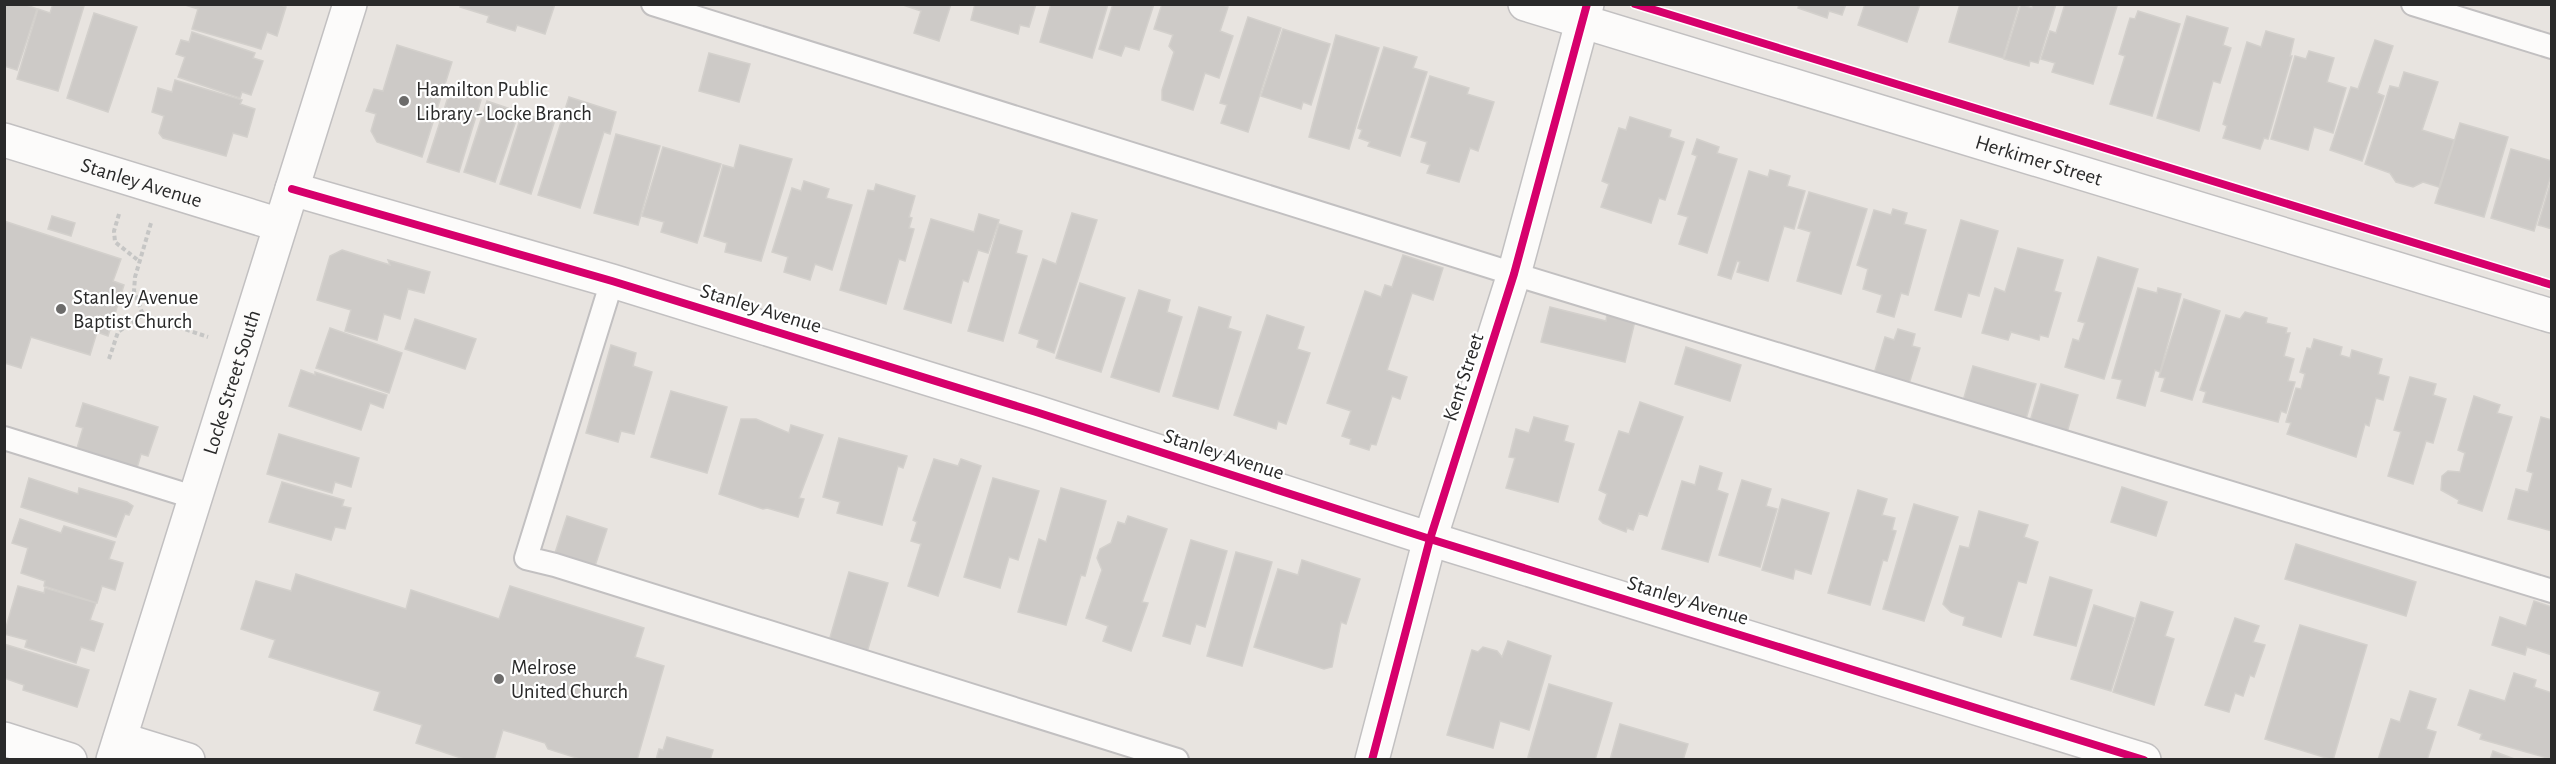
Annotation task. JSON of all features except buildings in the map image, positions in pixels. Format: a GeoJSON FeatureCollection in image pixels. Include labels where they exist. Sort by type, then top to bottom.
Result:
{"type":"FeatureCollection","features":[{"type":"Feature","properties":{"kind":"street","name":"Locke Street South"},"geometry":{"type":"LineString","coordinates":[[117,749],[193,497],[350,4]]}},
{"type":"Feature","properties":{"kind":"street","name":"Herkimer Street"},"geometry":{"type":"LineString","coordinates":[[1525,4],[1584,13],[2552,316]]}},
{"type":"Feature","properties":{"kind":"street","name":"Kent Street"},"geometry":{"type":"LineString","coordinates":[[1372,759],[1431,539],[1514,274],[1584,13]]}},
{"type":"Feature","properties":{"kind":"street","name":"Stanley Avenue"},"geometry":{"type":"LineString","coordinates":[[4,140],[280,225]]}},
{"type":"Feature","properties":{"kind":"street","name":"Stanley Avenue"},"geometry":{"type":"LineString","coordinates":[[292,189],[612,281],[1036,412],[1431,539],[2144,759]]}},
{"type":"Feature","properties":{"kind":"street"},"geometry":{"type":"LineString","coordinates":[[4,739],[70,759]]}},
{"type":"Feature","properties":{"kind":"street"},"geometry":{"type":"LineString","coordinates":[[117,749],[188,759]]}},
{"type":"Feature","properties":{"kind":"lane"},"geometry":{"type":"LineString","coordinates":[[652,4],[1514,274],[2552,591]]}},
{"type":"Feature","properties":{"kind":"lane"},"geometry":{"type":"LineString","coordinates":[[2413,4],[2552,47]]}},
{"type":"Feature","properties":{"kind":"lane"},"geometry":{"type":"LineString","coordinates":[[612,281],[526,558],[555,565],[1177,759]]}},
{"type":"Feature","properties":{"kind":"lane"},"geometry":{"type":"LineString","coordinates":[[4,438],[193,497]]}},
{"type":"Feature","properties":{"kind":"path"},"geometry":{"type":"LineString","coordinates":[[120,208],[114,231],[115,242],[140,261]]}},
{"type":"Feature","properties":{"kind":"path"},"geometry":{"type":"LineString","coordinates":[[143,315],[134,291],[152,219]]}},
{"type":"Feature","properties":{"kind":"path"},"geometry":{"type":"LineString","coordinates":[[143,315],[219,341]]}},
{"type":"Feature","properties":{"kind":"path"},"geometry":{"type":"LineString","coordinates":[[109,359],[118,332],[143,315]]}},
{"type":"Feature","properties":{"kind":"cycle path"},"geometry":{"type":"LineString","coordinates":[[1372,760],[1430,539],[1514,274],[1587,4]]}},
{"type":"Feature","properties":{"kind":"cycle path"},"geometry":{"type":"LineString","coordinates":[[1635,4],[2552,285]]}},
{"type":"Feature","properties":{"kind":"cycle path"},"geometry":{"type":"LineString","coordinates":[[292,189],[612,281],[1036,412],[1430,539],[2144,760]]}},
{"type":"Feature","properties":{"kind":"place","name":"Hamilton Public Library - Locke Branch"},"geometry":{"type":"Point","coordinates":[404,101]}},
{"type":"Feature","properties":{"kind":"place","name":"Stanley Avenue Baptist Church"},"geometry":{"type":"Point","coordinates":[61,309]}},
{"type":"Feature","properties":{"kind":"place","name":"Melrose United Church"},"geometry":{"type":"Point","coordinates":[499,679]}}]}
